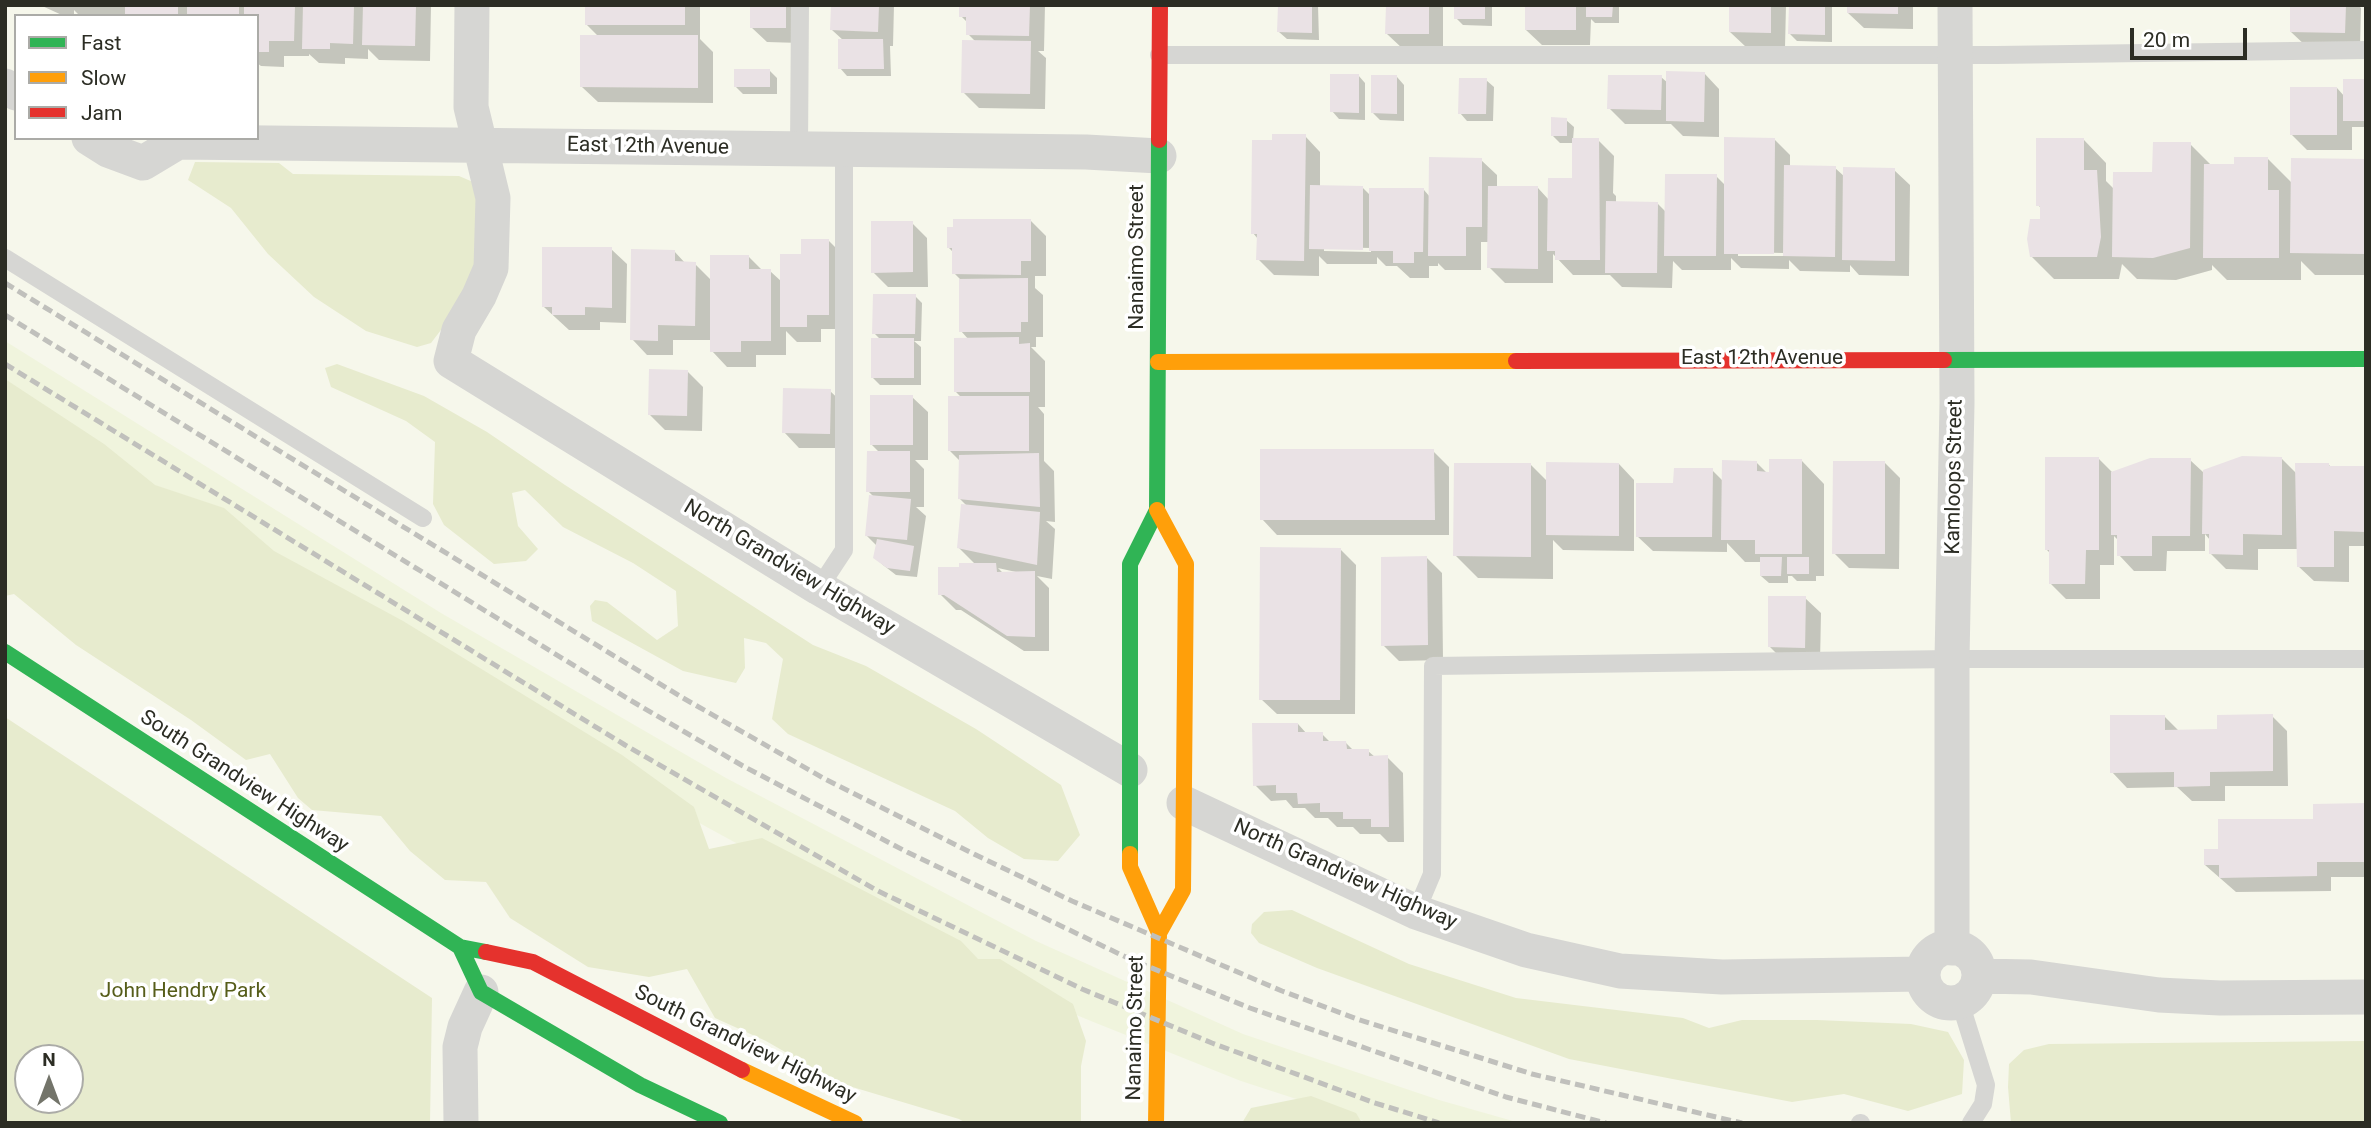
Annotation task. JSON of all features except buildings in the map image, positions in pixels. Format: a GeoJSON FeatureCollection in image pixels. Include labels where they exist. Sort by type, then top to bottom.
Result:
{"type":"FeatureCollection","features":[{"type":"Feature","properties":{"kind":"street"},"geometry":{"type":"LineString","coordinates":[[472,5],[471,107],[480,146]]}},
{"type":"Feature","properties":{"kind":"street","name":"Nanaimo Street"},"geometry":{"type":"LineString","coordinates":[[1156,1123],[1158,933],[1130,867],[1130,564],[1157,510],[1160,5]]}},
{"type":"Feature","properties":{"kind":"street","name":"Kamloops Street"},"geometry":{"type":"LineString","coordinates":[[1952,948],[1952,659],[1957,359],[1955,5]]}},
{"type":"Feature","properties":{"kind":"street","name":"East 12th Avenue"},"geometry":{"type":"LineString","coordinates":[[92,140],[108,150],[143,163],[178,142],[1086,152],[1159,156]]}},
{"type":"Feature","properties":{"kind":"street","name":"North Grandview Highway"},"geometry":{"type":"LineString","coordinates":[[480,146],[493,198],[491,268],[479,296],[459,330],[451,361],[819,588],[1130,770]]}},
{"type":"Feature","properties":{"kind":"street","name":"East 12th Avenue"},"geometry":{"type":"LineString","coordinates":[[1158,362],[2366,359]]}},
{"type":"Feature","properties":{"kind":"street","name":"Nanaimo Street"},"geometry":{"type":"LineString","coordinates":[[1157,510],[1186,564],[1183,890],[1158,933]]}},
{"type":"Feature","properties":{"kind":"street","name":"South Grandview Highway"},"geometry":{"type":"LineString","coordinates":[[5,652],[460,947],[533,961],[728,1064],[855,1123]]}},
{"type":"Feature","properties":{"kind":"street","name":"North Grandview Highway"},"geometry":{"type":"LineString","coordinates":[[1184,803],[1416,912],[1526,950],[1620,971],[1722,977],[1923,974]]}},
{"type":"Feature","properties":{"kind":"street"},"geometry":{"type":"LineString","coordinates":[[460,947],[481,992],[640,1085],[720,1123]]}},
{"type":"Feature","properties":{"kind":"street"},"geometry":{"type":"LineString","coordinates":[[1970,989],[1973,958],[1966,951],[1952,948],[1938,950],[1931,956],[1923,974],[1928,991],[1934,998],[1951,1003],[1970,989],[2031,977],[2159,995],[2220,998],[2366,997]]}},
{"type":"Feature","properties":{"kind":"street"},"geometry":{"type":"LineString","coordinates":[[461,1123],[460,1047],[465,1027],[481,992]]}},
{"type":"Feature","properties":{"kind":"lane"},"geometry":{"type":"LineString","coordinates":[[799,149],[800,5]]}},
{"type":"Feature","properties":{"kind":"lane"},"geometry":{"type":"LineString","coordinates":[[1159,55],[1955,55],[2366,50]]}},
{"type":"Feature","properties":{"kind":"lane"},"geometry":{"type":"LineString","coordinates":[[819,588],[844,550],[844,149]]}},
{"type":"Feature","properties":{"kind":"lane"},"geometry":{"type":"LineString","coordinates":[[5,258],[423,518]]}},
{"type":"Feature","properties":{"kind":"lane"},"geometry":{"type":"LineString","coordinates":[[1416,912],[1432,874],[1433,666],[1952,659],[2366,659]]}},
{"type":"Feature","properties":{"kind":"lane"},"geometry":{"type":"LineString","coordinates":[[1970,989],[1986,1085],[1983,1104],[1971,1123]]}},
{"type":"Feature","properties":{"kind":"shaded area"},"geometry":{"type":"Polygon","coordinates":[[[5,341],[441,613],[726,778],[1036,941],[1243,1034],[1439,1100],[1520,1123],[1370,1123],[1241,1081],[1091,1021],[1025,994],[916,941],[547,740],[5,404],[5,341]]]}},
{"type":"Feature","properties":{"kind":"green space"},"geometry":{"type":"Polygon","coordinates":[[[195,162],[279,163],[293,174],[459,176],[473,182],[482,192],[473,288],[431,343],[417,347],[366,331],[314,297],[268,254],[231,208],[188,180],[195,162]]]}},
{"type":"Feature","properties":{"kind":"green space"},"geometry":{"type":"Polygon","coordinates":[[[337,364],[424,396],[487,432],[813,645],[866,666],[976,729],[1061,785],[1080,835],[1058,861],[1024,859],[988,838],[955,811],[788,734],[772,719],[783,659],[766,643],[744,638],[745,668],[736,683],[683,671],[592,621],[590,606],[595,600],[607,602],[657,640],[678,626],[676,591],[633,563],[563,527],[525,490],[512,493],[518,526],[538,549],[526,561],[494,564],[444,525],[433,504],[435,442],[406,421],[331,387],[325,368],[337,364]]]}},
{"type":"Feature","properties":{"kind":"green space"},"geometry":{"type":"Polygon","coordinates":[[[5,379],[104,444],[155,485],[224,508],[274,551],[403,621],[622,755],[694,807],[709,849],[762,838],[961,941],[978,959],[1000,959],[1073,1004],[1086,1041],[1081,1066],[1081,1123],[966,1123],[839,1083],[766,1041],[715,1018],[687,969],[649,977],[588,967],[510,918],[486,882],[445,880],[410,851],[381,816],[312,810],[298,798],[270,754],[246,760],[191,720],[76,645],[14,594],[5,596],[5,379]]]}},
{"type":"Feature","properties":{"kind":"green space","name":"John Hendry Park"},"geometry":{"type":"Polygon","coordinates":[[[5,717],[432,998],[430,1123],[5,1123],[5,717]]]}},
{"type":"Feature","properties":{"kind":"green space"},"geometry":{"type":"Polygon","coordinates":[[[1292,910],[1409,964],[1516,998],[1683,1018],[1709,1028],[1742,1020],[1817,1020],[1911,1024],[1948,1032],[1964,1060],[1962,1094],[1908,1111],[1844,1094],[1792,1102],[1569,1059],[1317,968],[1259,943],[1251,933],[1252,924],[1264,912],[1292,910]]]}},
{"type":"Feature","properties":{"kind":"green space"},"geometry":{"type":"Polygon","coordinates":[[[2366,1041],[2366,1123],[2011,1123],[2009,1064],[2024,1050],[2049,1044],[2366,1041]]]}},
{"type":"Feature","properties":{"kind":"green space"},"geometry":{"type":"Polygon","coordinates":[[[1311,1096],[1356,1113],[1362,1123],[1242,1123],[1251,1108],[1311,1096]]]}},
{"type":"Feature","properties":{"kind":"railway"},"geometry":{"type":"LineString","coordinates":[[5,283],[683,698],[825,779],[976,855],[1072,901],[1282,991],[1357,1019],[1532,1074],[1742,1123]]}},
{"type":"Feature","properties":{"kind":"railway"},"geometry":{"type":"LineString","coordinates":[[5,315],[630,700],[743,766],[907,852],[1132,960],[1250,1008],[1506,1097],[1606,1123]]}},
{"type":"Feature","properties":{"kind":"railway"},"geometry":{"type":"LineString","coordinates":[[5,364],[625,745],[876,890],[1082,989],[1212,1043],[1372,1102],[1439,1123]]}},
{"type":"Feature","properties":{"kind":"traffic: fast"},"geometry":{"type":"LineString","coordinates":[[1130,854],[1130,564],[1157,510],[1159,140]]}},
{"type":"Feature","properties":{"kind":"traffic: fast"},"geometry":{"type":"LineString","coordinates":[[1944,360],[2366,359]]}},
{"type":"Feature","properties":{"kind":"traffic: fast"},"geometry":{"type":"LineString","coordinates":[[5,652],[460,947],[486,952]]}},
{"type":"Feature","properties":{"kind":"traffic: fast"},"geometry":{"type":"LineString","coordinates":[[460,947],[481,992],[640,1085],[720,1123]]}},
{"type":"Feature","properties":{"kind":"traffic: slow"},"geometry":{"type":"LineString","coordinates":[[1158,362],[1516,361]]}},
{"type":"Feature","properties":{"kind":"traffic: slow"},"geometry":{"type":"LineString","coordinates":[[1157,510],[1186,564],[1183,890],[1159,933]]}},
{"type":"Feature","properties":{"kind":"traffic: slow"},"geometry":{"type":"LineString","coordinates":[[1130,854],[1130,867],[1159,933],[1156,1123]]}},
{"type":"Feature","properties":{"kind":"traffic: slow"},"geometry":{"type":"LineString","coordinates":[[742,1070],[855,1123]]}},
{"type":"Feature","properties":{"kind":"traffic: jam"},"geometry":{"type":"LineString","coordinates":[[1159,140],[1160,5]]}},
{"type":"Feature","properties":{"kind":"traffic: jam"},"geometry":{"type":"LineString","coordinates":[[1516,361],[1944,360]]}},
{"type":"Feature","properties":{"kind":"traffic: jam"},"geometry":{"type":"LineString","coordinates":[[486,952],[533,962],[742,1070]]}}]}
